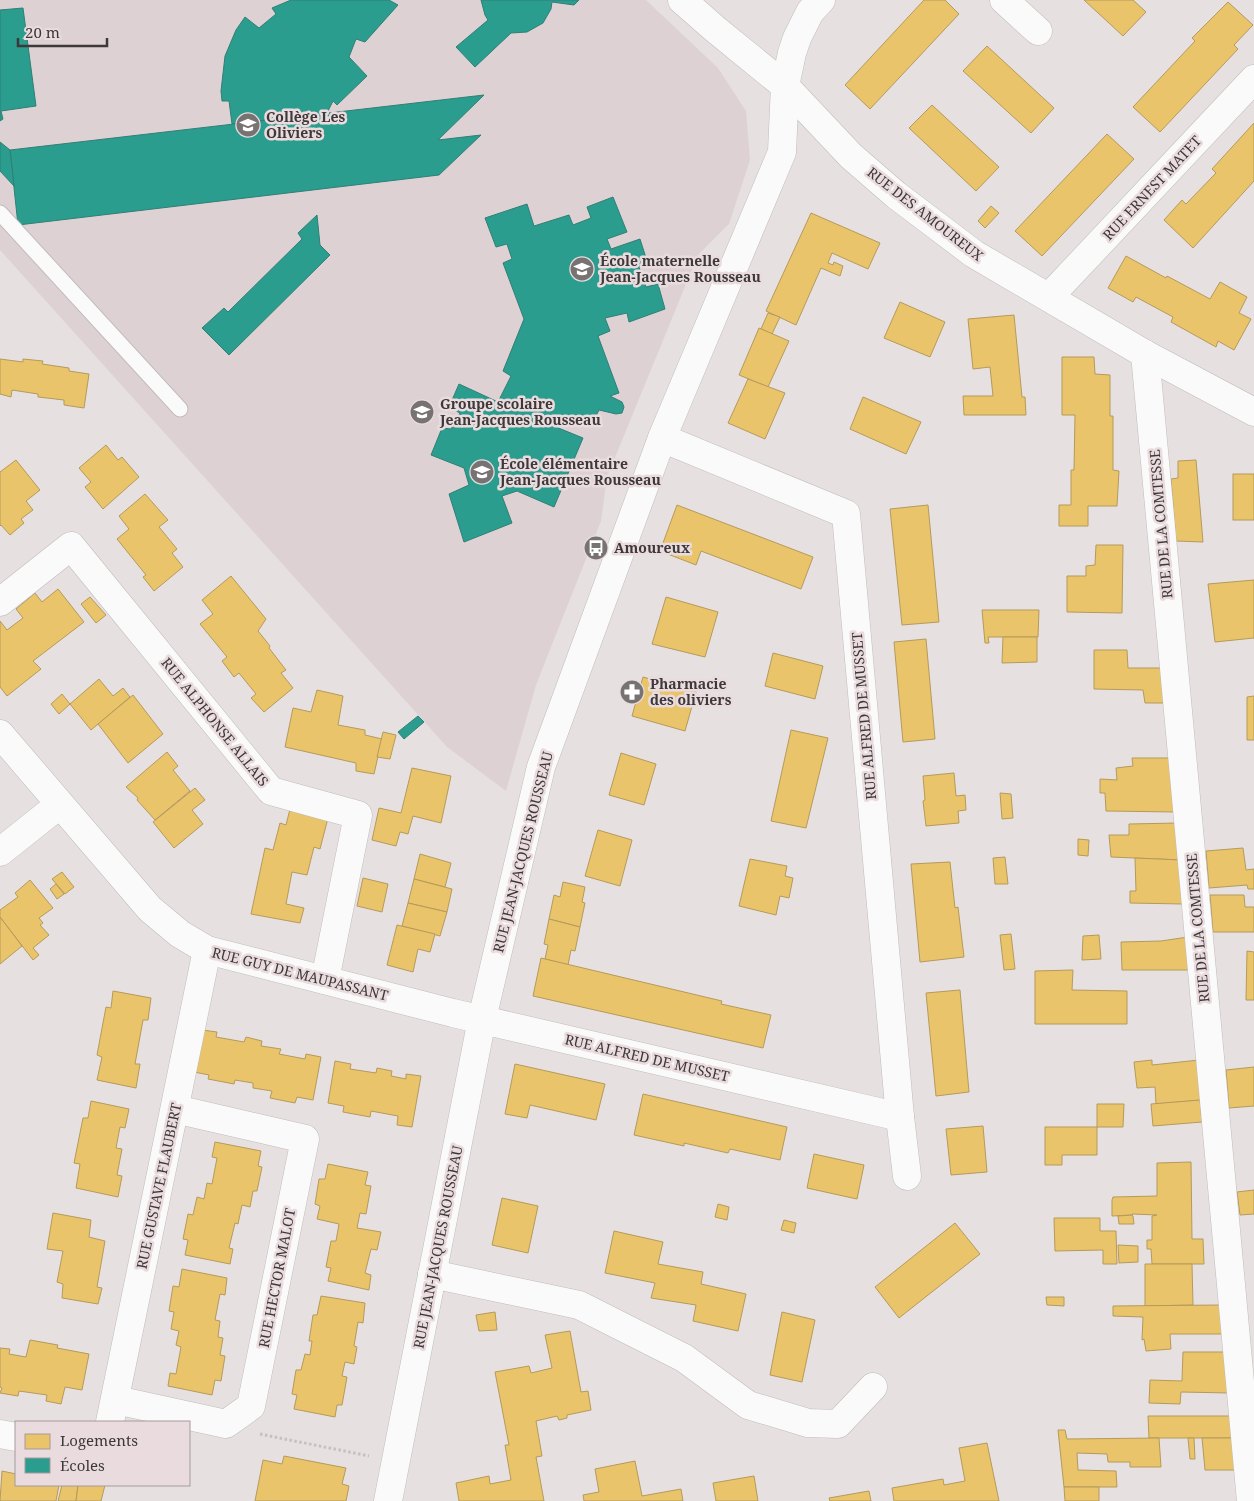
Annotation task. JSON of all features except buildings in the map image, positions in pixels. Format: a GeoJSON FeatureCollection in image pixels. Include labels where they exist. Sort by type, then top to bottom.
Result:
{"type":"FeatureCollection","features":[{"type":"Feature","properties":{"kind":"street","name":"RUE DES AMOUREUX"},"geometry":{"type":"LineString","coordinates":[[682,0],[785,86],[851,156],[896,195],[974,254],[1145,354],[1254,412]]}},
{"type":"Feature","properties":{"kind":"street","name":"RUE JEAN-JACQUES ROUSSEAU"},"geometry":{"type":"LineString","coordinates":[[388,1501],[482,1019],[541,767],[662,438],[782,152],[785,86],[797,38],[810,12],[821,0]]}},
{"type":"Feature","properties":{"kind":"street"},"geometry":{"type":"LineString","coordinates":[[1004,0],[1038,31]]}},
{"type":"Feature","properties":{"kind":"street","name":"RUE ERNEST MATET"},"geometry":{"type":"LineString","coordinates":[[1049,298],[1254,79]]}},
{"type":"Feature","properties":{"kind":"street","name":"RUE DE LA COMTESSE"},"geometry":{"type":"LineString","coordinates":[[1145,354],[1251,1501]]}},
{"type":"Feature","properties":{"kind":"street","name":"RUE ALFRED DE MUSSET"},"geometry":{"type":"LineString","coordinates":[[662,438],[846,514],[900,1117],[907,1176]]}},
{"type":"Feature","properties":{"kind":"street","name":"RUE ALPHONSE ALLAIS"},"geometry":{"type":"LineString","coordinates":[[0,602],[72,546],[271,791],[358,815],[325,980]]}},
{"type":"Feature","properties":{"kind":"street","name":"RUE GUY DE MAUPASSANT"},"geometry":{"type":"LineString","coordinates":[[0,734],[150,909],[180,934],[207,950],[482,1019]]}},
{"type":"Feature","properties":{"kind":"street"},"geometry":{"type":"LineString","coordinates":[[0,852],[59,805]]}},
{"type":"Feature","properties":{"kind":"street","name":"RUE GUSTAVE FLAUBERT"},"geometry":{"type":"LineString","coordinates":[[113,1411],[207,950]]}},
{"type":"Feature","properties":{"kind":"street","name":"RUE ALFRED DE MUSSET"},"geometry":{"type":"LineString","coordinates":[[482,1019],[900,1117]]}},
{"type":"Feature","properties":{"kind":"street","name":"RUE HECTOR MALOT"},"geometry":{"type":"LineString","coordinates":[[176,1109],[305,1139],[251,1406],[236,1417]]}},
{"type":"Feature","properties":{"kind":"street"},"geometry":{"type":"LineString","coordinates":[[432,1274],[579,1305],[684,1358],[748,1405],[808,1423],[838,1424],[873,1387]]}},
{"type":"Feature","properties":{"kind":"street"},"geometry":{"type":"LineString","coordinates":[[113,1411],[226,1424],[236,1417]]}},
{"type":"Feature","properties":{"kind":"street"},"geometry":{"type":"LineString","coordinates":[[0,1434],[15,1437]]}},
{"type":"Feature","properties":{"kind":"lane"},"geometry":{"type":"LineString","coordinates":[[0,213],[180,409]]}},
{"type":"Feature","properties":{"kind":"path"},"geometry":{"type":"LineString","coordinates":[[236,1417],[262,1436],[396,1462]]}},
{"type":"Feature","properties":{"kind":"shaded area"},"geometry":{"type":"Polygon","coordinates":[[[0,0],[646,0],[718,68],[746,111],[750,160],[729,224],[698,255],[607,477],[601,521],[536,685],[506,791],[447,747],[0,250],[0,0]]]}},
{"type":"Feature","properties":{"kind":"place","name":"Collège Les Oliviers"},"geometry":{"type":"Point","coordinates":[248,125]}},
{"type":"Feature","properties":{"kind":"place","name":"École maternelle Jean-Jacques Rousseau"},"geometry":{"type":"Point","coordinates":[582,269]}},
{"type":"Feature","properties":{"kind":"place","name":"Groupe scolaire Jean-Jacques Rousseau"},"geometry":{"type":"Point","coordinates":[422,412]}},
{"type":"Feature","properties":{"kind":"place","name":"École élémentaire Jean-Jacques Rousseau"},"geometry":{"type":"Point","coordinates":[482,472]}},
{"type":"Feature","properties":{"kind":"place","name":"Amoureux"},"geometry":{"type":"Point","coordinates":[596,548]}},
{"type":"Feature","properties":{"kind":"place","name":"Pharmacie des oliviers"},"geometry":{"type":"Point","coordinates":[632,692]}}]}
